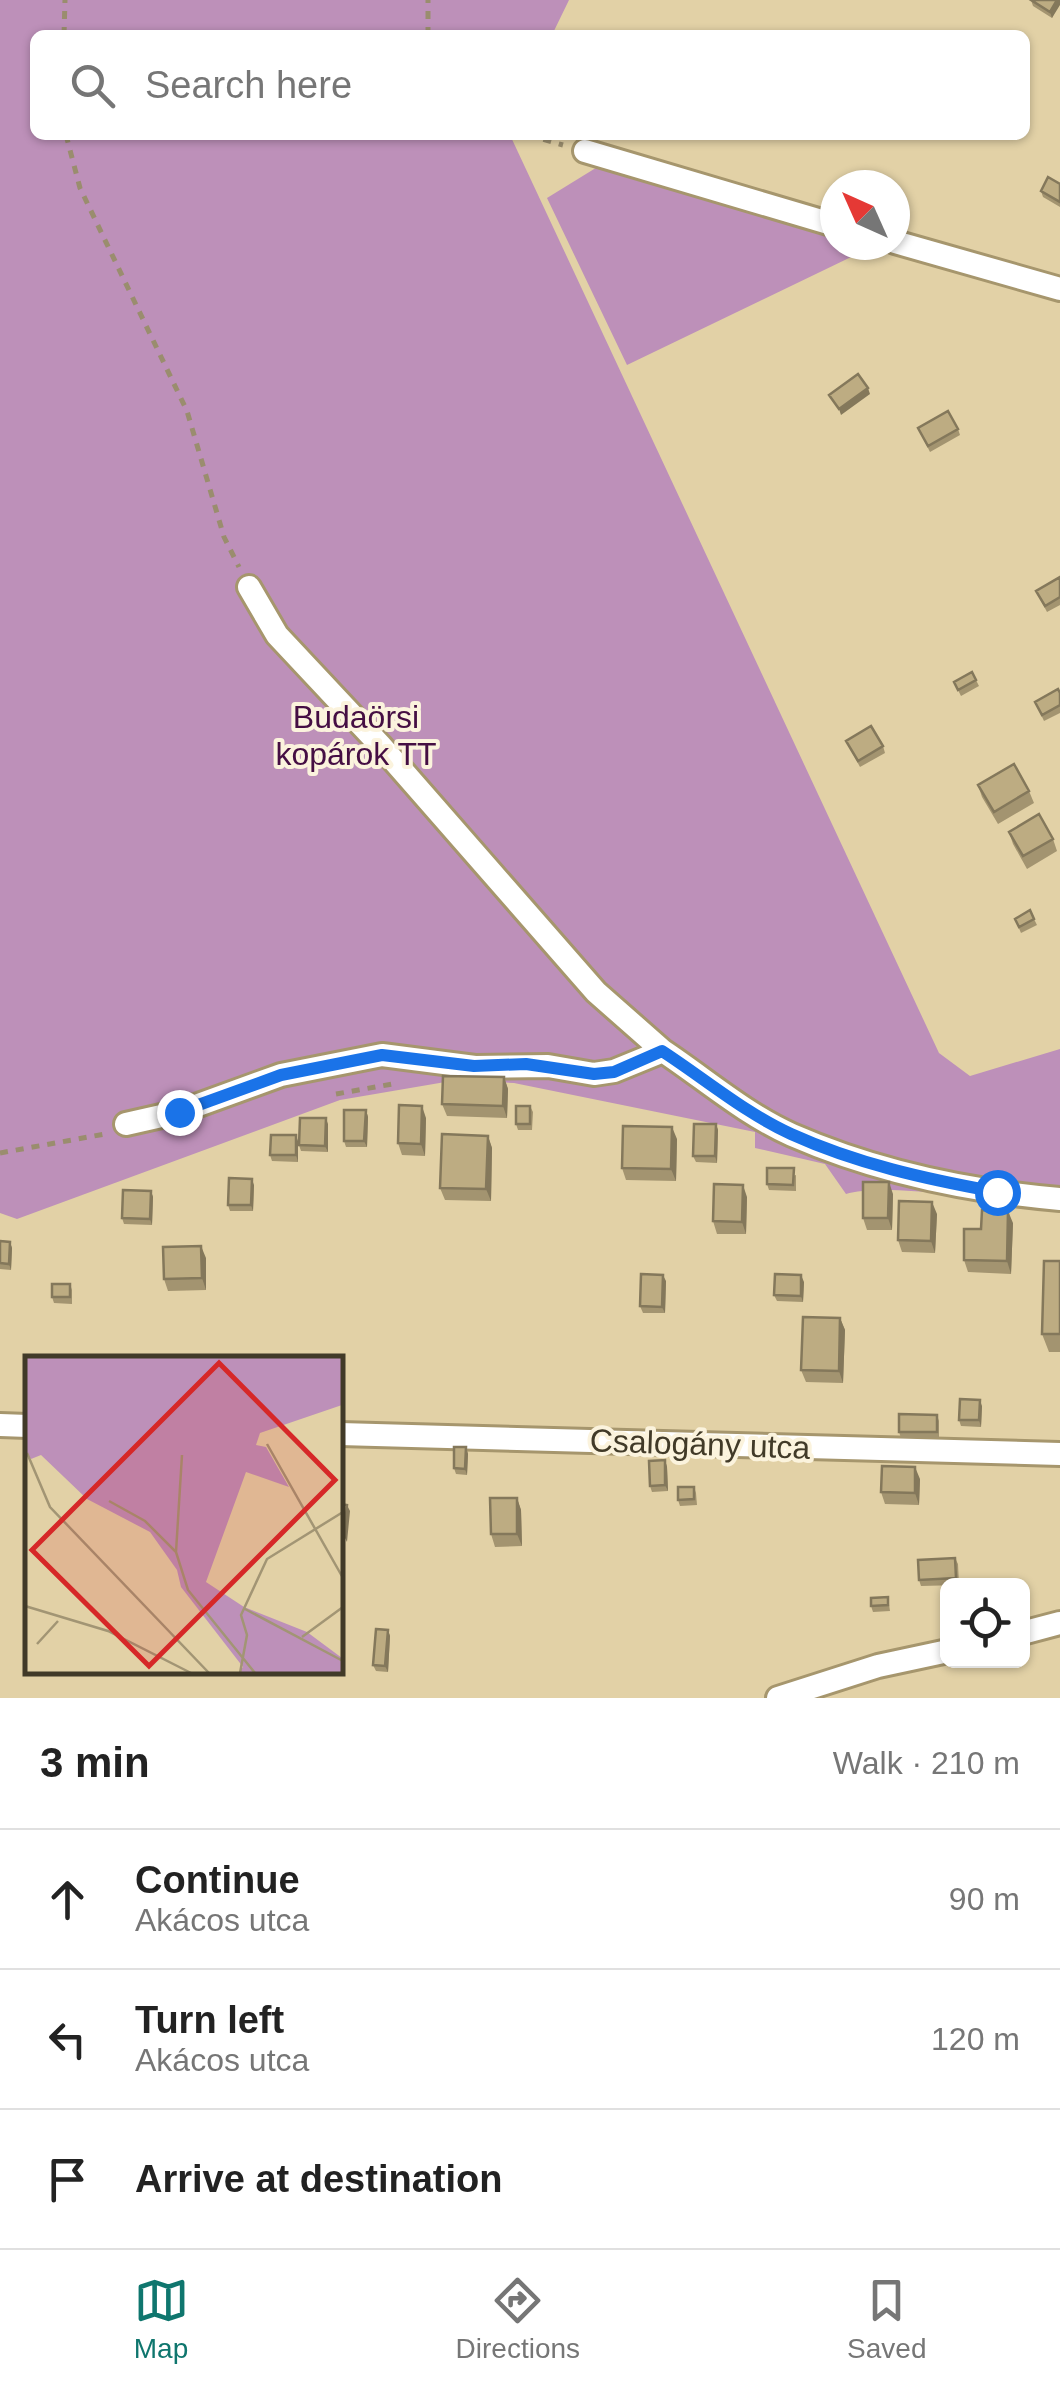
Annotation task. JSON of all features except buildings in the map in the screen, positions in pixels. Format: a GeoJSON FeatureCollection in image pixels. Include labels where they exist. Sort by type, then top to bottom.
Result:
{"type":"FeatureCollection","features":[{"type":"Feature","properties":{"kind":"street"},"geometry":{"type":"LineString","coordinates":[[585,151],[820,221]]}},
{"type":"Feature","properties":{"kind":"street"},"geometry":{"type":"LineString","coordinates":[[910,246],[1060,289]]}},
{"type":"Feature","properties":{"kind":"street"},"geometry":{"type":"LineString","coordinates":[[249,587],[277,636],[380,745],[596,992],[662,1051],[738,1104],[790,1134],[888,1171],[997,1192],[1060,1199]]}},
{"type":"Feature","properties":{"kind":"street"},"geometry":{"type":"LineString","coordinates":[[126,1124],[179,1112],[281,1075],[382,1055],[474,1066],[526,1064],[594,1074],[614,1072],[662,1051]]}},
{"type":"Feature","properties":{"kind":"street"},"geometry":{"type":"LineString","coordinates":[[0,1425],[25,1426]]}},
{"type":"Feature","properties":{"kind":"street","name":"Csalogány utca"},"geometry":{"type":"LineString","coordinates":[[342,1434],[1060,1454]]}},
{"type":"Feature","properties":{"kind":"street"},"geometry":{"type":"LineString","coordinates":[[1030,1631],[1060,1623]]}},
{"type":"Feature","properties":{"kind":"street"},"geometry":{"type":"LineString","coordinates":[[778,1698],[842,1676],[940,1653]]}},
{"type":"Feature","properties":{"kind":"path"},"geometry":{"type":"LineString","coordinates":[[64,30],[65,0]]}},
{"type":"Feature","properties":{"kind":"path"},"geometry":{"type":"LineString","coordinates":[[428,0],[428,30]]}},
{"type":"Feature","properties":{"kind":"path"},"geometry":{"type":"LineString","coordinates":[[67,140],[80,188],[187,412],[224,537],[249,587]]}},
{"type":"Feature","properties":{"kind":"path"},"geometry":{"type":"LineString","coordinates":[[546,140],[585,151]]}},
{"type":"Feature","properties":{"kind":"path"},"geometry":{"type":"LineString","coordinates":[[0,1153],[101,1135],[126,1124]]}},
{"type":"Feature","properties":{"kind":"green space","name":"Budaörsi kopárok TT"},"geometry":{"type":"Polygon","coordinates":[[[0,0],[569,0],[554,30],[30,30],[30,140],[512,140],[939,1053],[970,1076],[1060,1049],[1060,1208],[919,1191],[846,1194],[825,1164],[755,1148],[755,1132],[514,1083],[457,1080],[340,1100],[17,1219],[0,1213],[0,0]]]}},
{"type":"Feature","properties":{"kind":"green space"},"geometry":{"type":"Polygon","coordinates":[[[599,166],[820,226],[820,260],[845,260],[627,365],[547,198],[599,166]]]}},
{"type":"Feature","properties":{"kind":"route"},"geometry":{"type":"LineString","coordinates":[[179,1112],[281,1075],[382,1055],[474,1066],[526,1064],[594,1074],[614,1072],[662,1051],[738,1104],[790,1134],[888,1171],[997,1192]]}}]}
